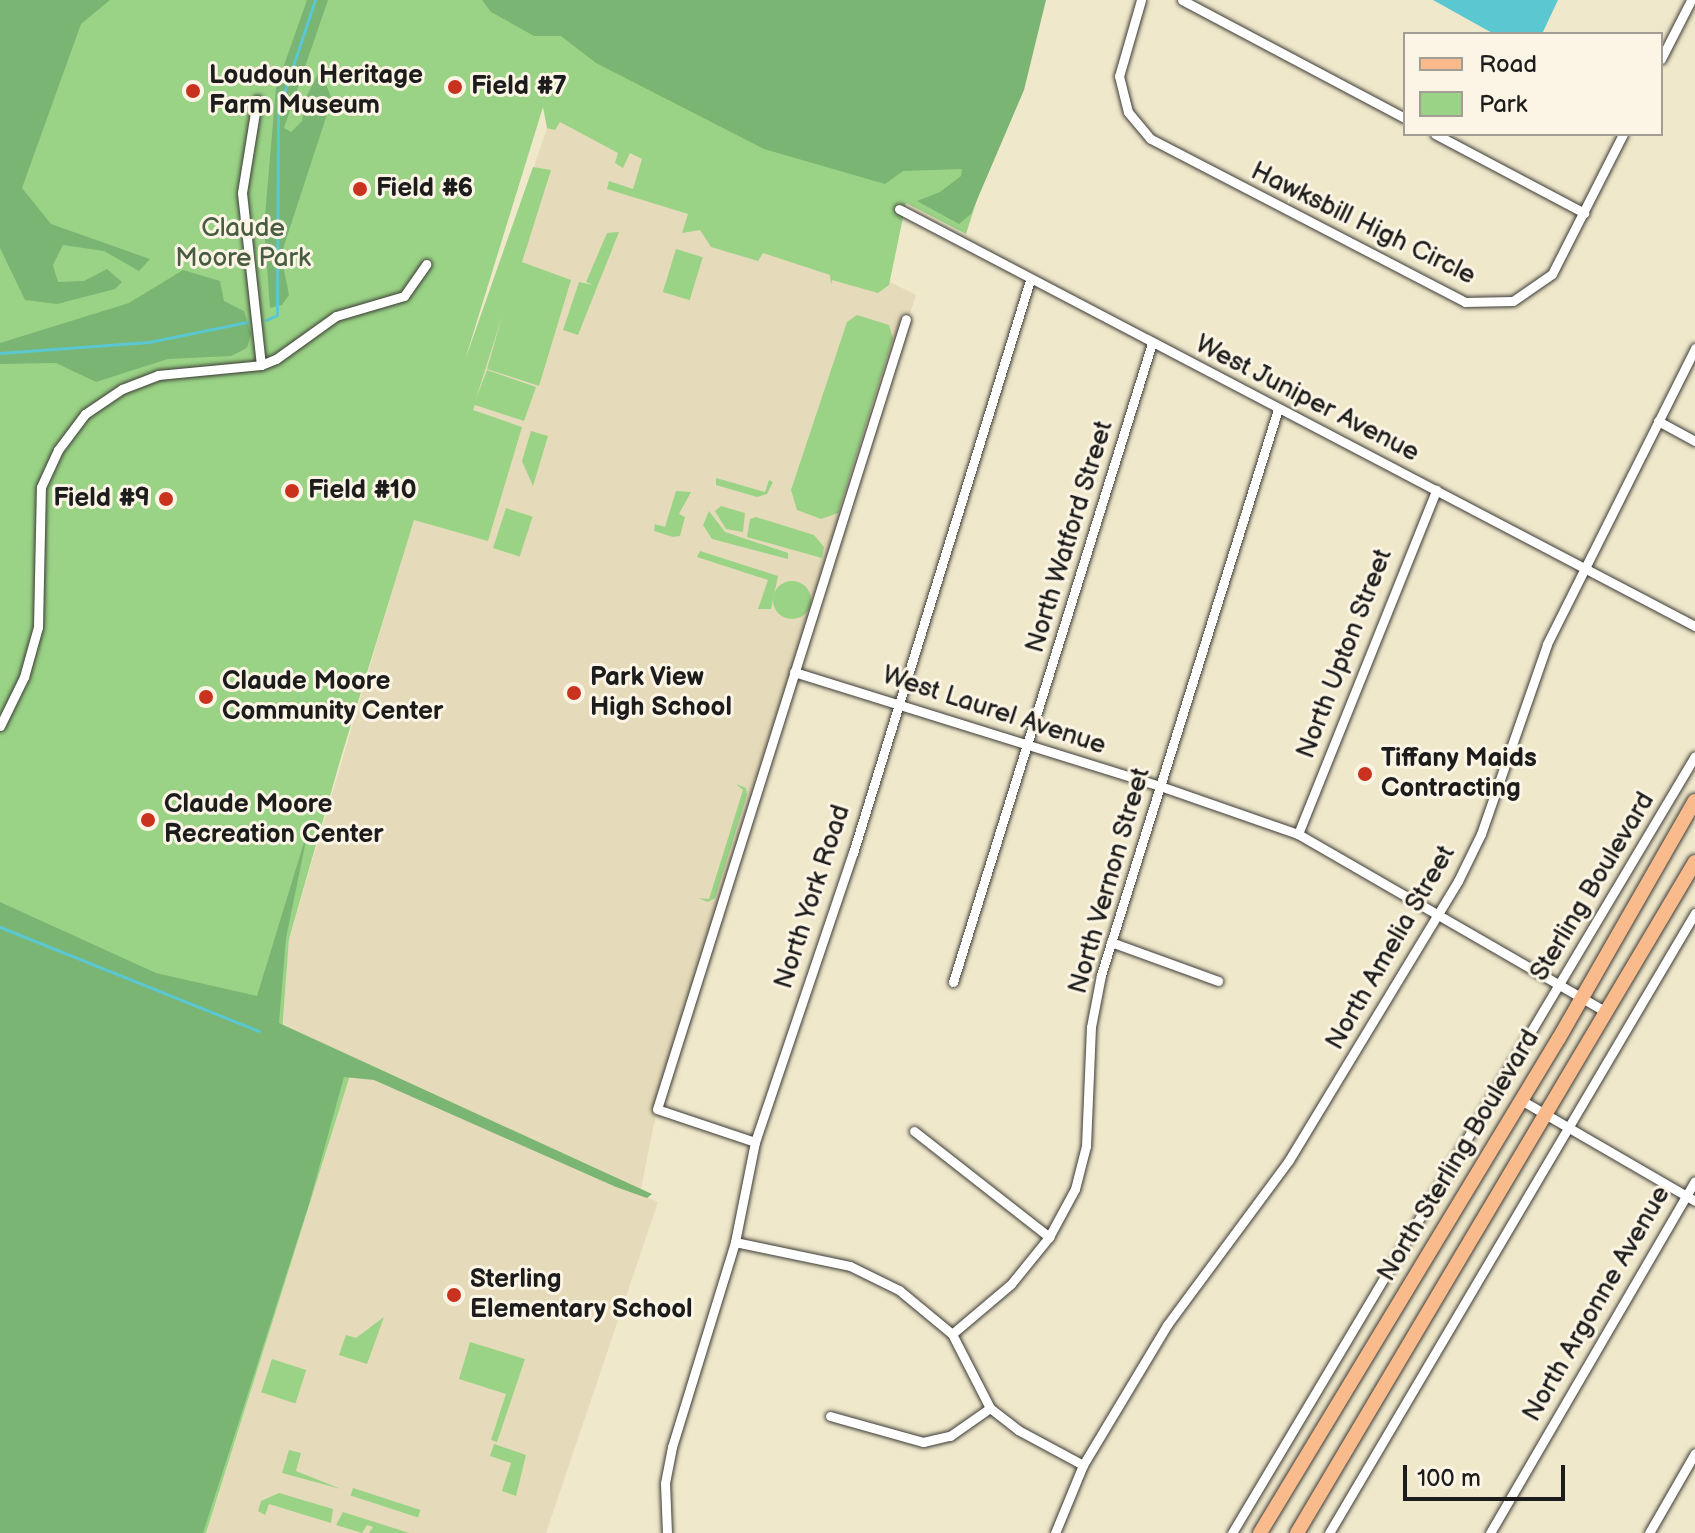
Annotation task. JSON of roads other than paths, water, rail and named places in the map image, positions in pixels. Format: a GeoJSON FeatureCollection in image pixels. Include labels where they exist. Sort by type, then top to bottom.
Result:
{"type":"FeatureCollection","features":[{"type":"Feature","properties":{"kind":"main road","name":"North Sterling Boulevard"},"geometry":{"type":"LineString","coordinates":[[1260,1533],[1583,998],[1695,801]]}},
{"type":"Feature","properties":{"kind":"main road","name":"North Sterling Boulevard"},"geometry":{"type":"LineString","coordinates":[[1297,1533],[1543,1111],[1695,862]]}},
{"type":"Feature","properties":{"kind":"street","name":"Hawksbill High Circle"},"geometry":{"type":"LineString","coordinates":[[1141,0],[1119,76],[1128,112],[1151,139],[1444,295],[1488,305],[1535,290],[1552,274],[1622,136]]}},
{"type":"Feature","properties":{"kind":"street"},"geometry":{"type":"LineString","coordinates":[[1182,0],[1403,117]]}},
{"type":"Feature","properties":{"kind":"street"},"geometry":{"type":"LineString","coordinates":[[1663,55],[1691,0]]}},
{"type":"Feature","properties":{"kind":"street"},"geometry":{"type":"LineString","coordinates":[[257,100],[242,193],[261,365]]}},
{"type":"Feature","properties":{"kind":"street"},"geometry":{"type":"LineString","coordinates":[[1439,136],[1584,213]]}},
{"type":"Feature","properties":{"kind":"street","name":"West Juniper Avenue"},"geometry":{"type":"LineString","coordinates":[[899,209],[1695,626]]}},
{"type":"Feature","properties":{"kind":"street"},"geometry":{"type":"LineString","coordinates":[[0,726],[24,677],[38,627],[41,487],[71,431],[104,400],[140,381],[177,371],[261,365],[336,316],[404,296],[426,264]]}},
{"type":"Feature","properties":{"kind":"street","name":"North York Road"},"geometry":{"type":"LineString","coordinates":[[667,1533],[665,1483],[672,1447],[735,1242],[755,1142],[853,853],[897,702],[1030,280]]}},
{"type":"Feature","properties":{"kind":"street"},"geometry":{"type":"LineString","coordinates":[[755,1142],[657,1109],[906,319]]}},
{"type":"Feature","properties":{"kind":"street","name":"North Watford Street"},"geometry":{"type":"LineString","coordinates":[[953,982],[1152,343]]}},
{"type":"Feature","properties":{"kind":"street","name":"North Amelia Street"},"geometry":{"type":"LineString","coordinates":[[1055,1533],[1083,1465],[1167,1325],[1297,1148],[1439,914],[1481,834],[1542,657],[1582,569],[1695,348]]}},
{"type":"Feature","properties":{"kind":"street","name":"North Vernon Street"},"geometry":{"type":"LineString","coordinates":[[952,1334],[1011,1284],[1049,1237],[1075,1189],[1086,1146],[1091,1027],[1111,942],[1278,409]]}},
{"type":"Feature","properties":{"kind":"street"},"geometry":{"type":"LineString","coordinates":[[1658,421],[1695,441]]}},
{"type":"Feature","properties":{"kind":"street","name":"North Upton Street"},"geometry":{"type":"LineString","coordinates":[[1298,834],[1436,490]]}},
{"type":"Feature","properties":{"kind":"street","name":"West Laurel Avenue"},"geometry":{"type":"LineString","coordinates":[[794,672],[1160,786],[1298,834],[1605,1011]]}},
{"type":"Feature","properties":{"kind":"street","name":"Sterling Boulevard"},"geometry":{"type":"LineString","coordinates":[[1232,1533],[1695,756]]}},
{"type":"Feature","properties":{"kind":"street"},"geometry":{"type":"LineString","coordinates":[[1329,1533],[1695,913]]}},
{"type":"Feature","properties":{"kind":"street"},"geometry":{"type":"LineString","coordinates":[[1111,942],[1218,981]]}},
{"type":"Feature","properties":{"kind":"street"},"geometry":{"type":"LineString","coordinates":[[1521,1100],[1569,1125],[1690,1198]]}},
{"type":"Feature","properties":{"kind":"street"},"geometry":{"type":"LineString","coordinates":[[914,1131],[1049,1237]]}},
{"type":"Feature","properties":{"kind":"street","name":"North Argonne Avenue"},"geometry":{"type":"LineString","coordinates":[[1490,1533],[1690,1198],[1695,1181]]}},
{"type":"Feature","properties":{"kind":"street"},"geometry":{"type":"LineString","coordinates":[[735,1242],[850,1266],[876,1277],[927,1309],[952,1334],[990,1408],[1039,1443],[1083,1465]]}},
{"type":"Feature","properties":{"kind":"street"},"geometry":{"type":"LineString","coordinates":[[830,1416],[923,1442],[950,1436],[990,1408]]}},
{"type":"Feature","properties":{"kind":"street"},"geometry":{"type":"LineString","coordinates":[[1649,1533],[1695,1453]]}},
{"type":"Feature","properties":{"kind":"water"},"geometry":{"type":"Polygon","coordinates":[[[1433,0],[1558,0],[1543,32],[1490,32],[1433,0]]]}},
{"type":"Feature","properties":{"kind":"waterway"},"geometry":{"type":"LineString","coordinates":[[266,320],[277,315],[278,111],[315,0]]}},
{"type":"Feature","properties":{"kind":"waterway"},"geometry":{"type":"LineString","coordinates":[[0,353],[149,342],[247,322]]}},
{"type":"Feature","properties":{"kind":"waterway"},"geometry":{"type":"LineString","coordinates":[[0,927],[259,1031]]}},
{"type":"Feature","properties":{"kind":"place","name":"Field #7"},"geometry":{"type":"Point","coordinates":[455,87]}},
{"type":"Feature","properties":{"kind":"place","name":"Loudoun Heritage Farm Museum"},"geometry":{"type":"Point","coordinates":[193,91]}},
{"type":"Feature","properties":{"kind":"place","name":"Field #6"},"geometry":{"type":"Point","coordinates":[360,189]}},
{"type":"Feature","properties":{"kind":"place","name":"Field #10"},"geometry":{"type":"Point","coordinates":[292,491]}},
{"type":"Feature","properties":{"kind":"place","name":"Field #9"},"geometry":{"type":"Point","coordinates":[166,499]}},
{"type":"Feature","properties":{"kind":"place","name":"Park View High School"},"geometry":{"type":"Point","coordinates":[574,693]}},
{"type":"Feature","properties":{"kind":"place","name":"Claude Moore Community Center"},"geometry":{"type":"Point","coordinates":[206,697]}},
{"type":"Feature","properties":{"kind":"place","name":"Tiffany Maids Contracting"},"geometry":{"type":"Point","coordinates":[1365,774]}},
{"type":"Feature","properties":{"kind":"place","name":"Claude Moore Recreation Center"},"geometry":{"type":"Point","coordinates":[148,820]}},
{"type":"Feature","properties":{"kind":"place","name":"Sterling Elementary School"},"geometry":{"type":"Point","coordinates":[454,1295]}},
{"type":"Feature","properties":{"kind":"park label","name":"Claude Moore Park"},"geometry":{"type":"Point","coordinates":[243,244]}}]}
